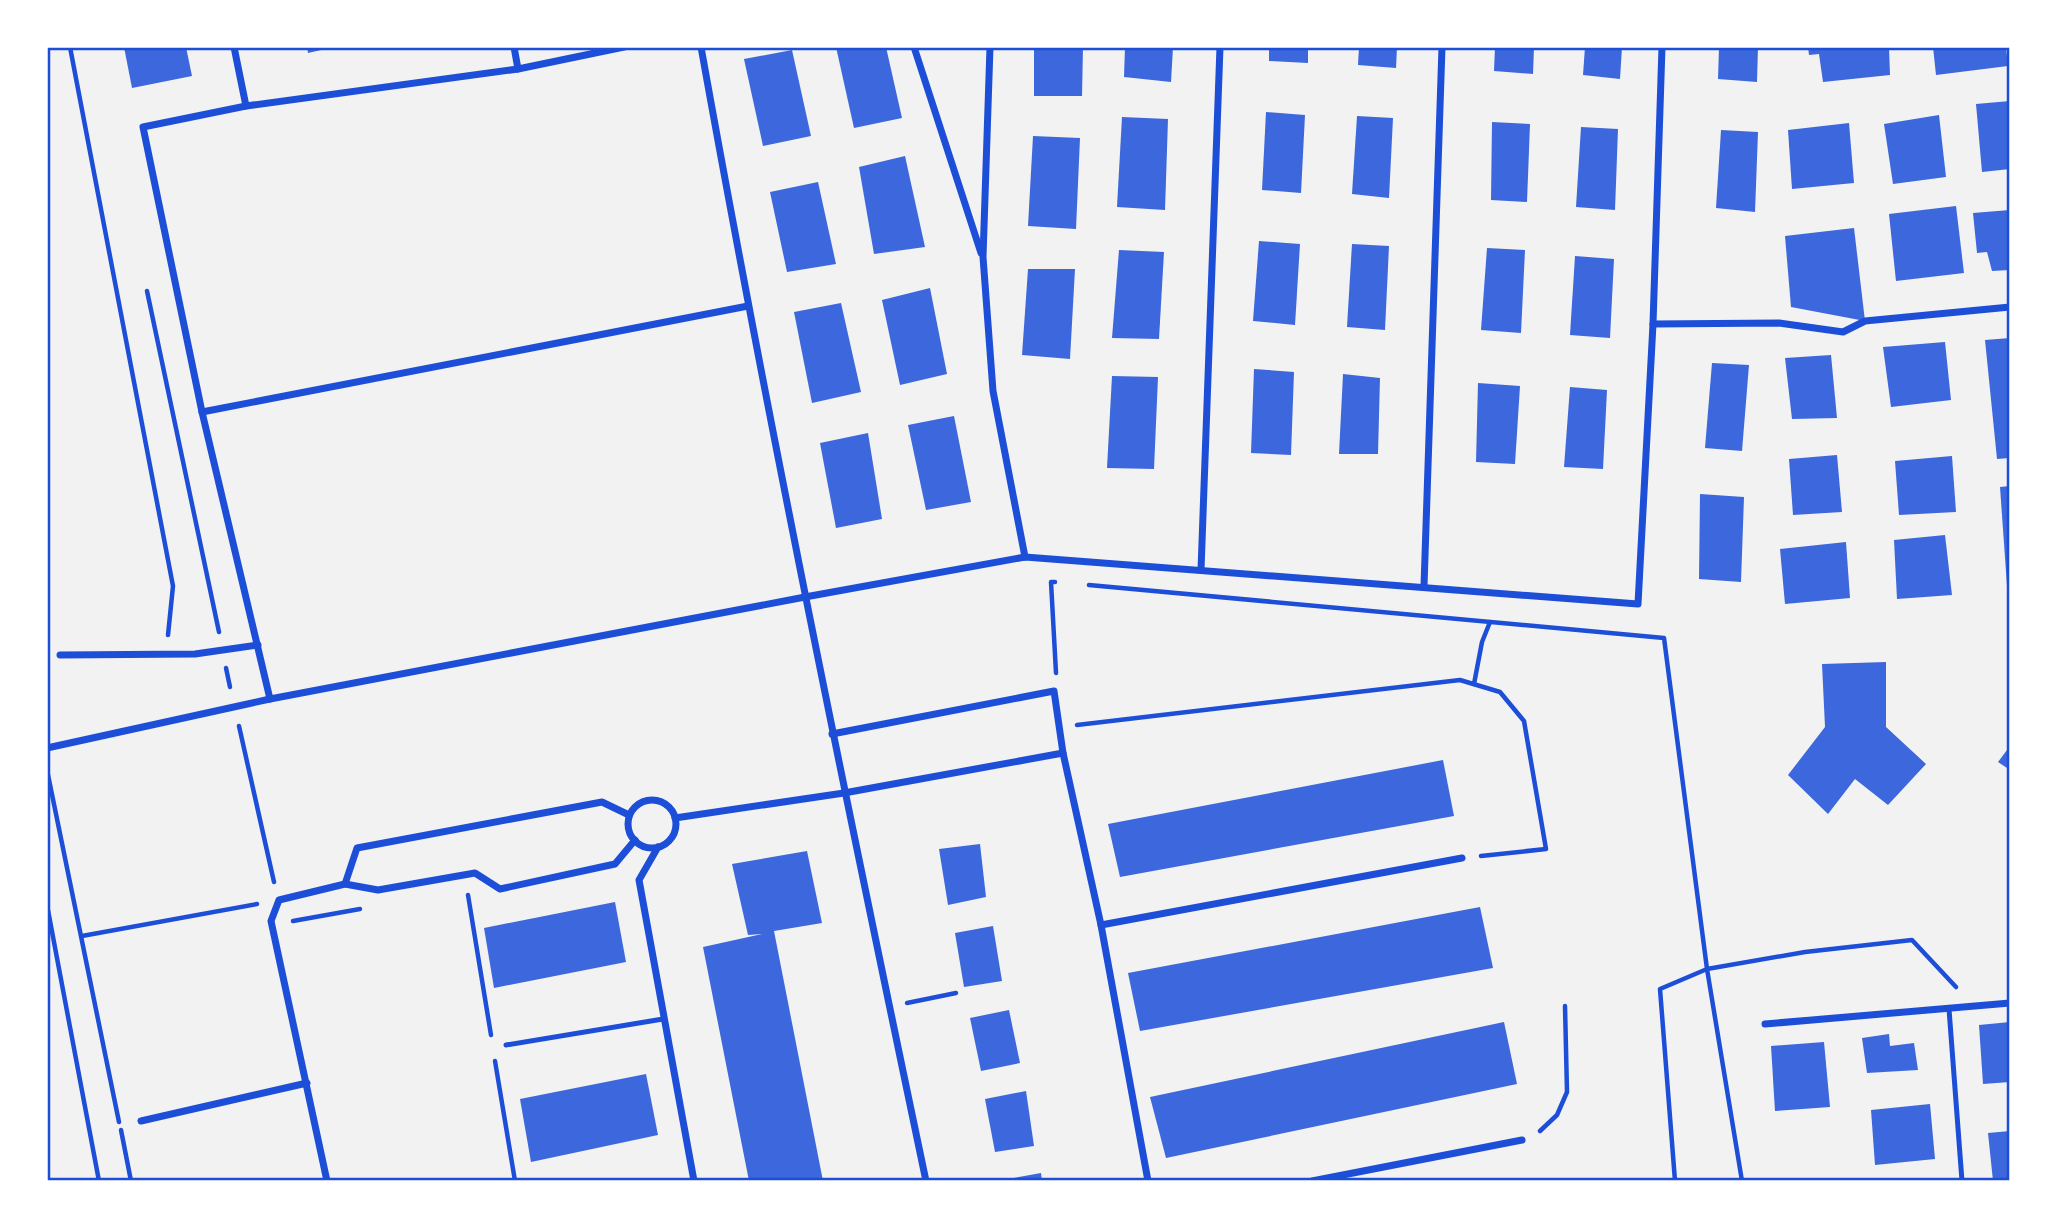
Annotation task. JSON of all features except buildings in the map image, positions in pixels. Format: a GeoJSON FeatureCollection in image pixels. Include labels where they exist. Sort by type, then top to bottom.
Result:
{"type":"FeatureCollection","features":[{"type":"Feature","properties":{"kind":"street"},"geometry":{"type":"LineString","coordinates":[[234,47],[246,106]]}},
{"type":"Feature","properties":{"kind":"street"},"geometry":{"type":"LineString","coordinates":[[514,47],[518,69]]}},
{"type":"Feature","properties":{"kind":"street"},"geometry":{"type":"LineString","coordinates":[[270,699],[202,412],[143,127],[246,106],[518,69],[624,47]]}},
{"type":"Feature","properties":{"kind":"street"},"geometry":{"type":"LineString","coordinates":[[701,47],[748,306],[832,734],[926,1181]]}},
{"type":"Feature","properties":{"kind":"street"},"geometry":{"type":"LineString","coordinates":[[914,47],[983,257]]}},
{"type":"Feature","properties":{"kind":"street"},"geometry":{"type":"LineString","coordinates":[[990,47],[983,257],[993,391],[1025,557]]}},
{"type":"Feature","properties":{"kind":"street"},"geometry":{"type":"LineString","coordinates":[[1201,570],[1220,47]]}},
{"type":"Feature","properties":{"kind":"street"},"geometry":{"type":"LineString","coordinates":[[1423,586],[1442,47]]}},
{"type":"Feature","properties":{"kind":"street"},"geometry":{"type":"LineString","coordinates":[[47,748],[234,706],[1025,557],[1637,604],[1653,324],[1662,47]]}},
{"type":"Feature","properties":{"kind":"street"},"geometry":{"type":"LineString","coordinates":[[202,412],[748,306]]}},
{"type":"Feature","properties":{"kind":"street"},"geometry":{"type":"LineString","coordinates":[[1653,324],[1779,323],[1843,332],[1865,321],[2010,307]]}},
{"type":"Feature","properties":{"kind":"street"},"geometry":{"type":"LineString","coordinates":[[60,655],[195,654],[258,645]]}},
{"type":"Feature","properties":{"kind":"street"},"geometry":{"type":"LineString","coordinates":[[832,734],[1054,691],[1063,753],[1101,925],[1149,1181]]}},
{"type":"Feature","properties":{"kind":"street"},"geometry":{"type":"LineString","coordinates":[[676,818],[844,793],[1063,753]]}},
{"type":"Feature","properties":{"kind":"street"},"geometry":{"type":"LineString","coordinates":[[658,847],[641,845],[635,840],[628,825],[629,815],[642,802],[650,800],[666,804],[676,818],[675,831],[671,838],[658,847],[639,880],[694,1181]]}},
{"type":"Feature","properties":{"kind":"street"},"geometry":{"type":"LineString","coordinates":[[345,884],[357,848],[602,802],[629,815]]}},
{"type":"Feature","properties":{"kind":"street"},"geometry":{"type":"LineString","coordinates":[[327,1181],[271,920],[279,900],[345,884],[378,890],[475,873],[500,889],[615,863],[635,840]]}},
{"type":"Feature","properties":{"kind":"street"},"geometry":{"type":"LineString","coordinates":[[1101,925],[1462,858]]}},
{"type":"Feature","properties":{"kind":"street"},"geometry":{"type":"LineString","coordinates":[[1765,1024],[2010,1003]]}},
{"type":"Feature","properties":{"kind":"street"},"geometry":{"type":"LineString","coordinates":[[141,1121],[307,1083]]}},
{"type":"Feature","properties":{"kind":"street"},"geometry":{"type":"LineString","coordinates":[[1312,1181],[1522,1140]]}},
{"type":"Feature","properties":{"kind":"lane"},"geometry":{"type":"LineString","coordinates":[[1949,1009],[1962,1181]]}},
{"type":"Feature","properties":{"kind":"lane"},"geometry":{"type":"LineString","coordinates":[[506,1045],[663,1018]]}},
{"type":"Feature","properties":{"kind":"path"},"geometry":{"type":"LineString","coordinates":[[70,47],[173,586],[167,653]]}},
{"type":"Feature","properties":{"kind":"path"},"geometry":{"type":"LineString","coordinates":[[147,291],[234,706],[284,922],[363,908]]}},
{"type":"Feature","properties":{"kind":"path"},"geometry":{"type":"LineString","coordinates":[[1056,674],[1051,582],[1065,583]]}},
{"type":"Feature","properties":{"kind":"path"},"geometry":{"type":"LineString","coordinates":[[1078,584],[1664,638],[1707,969],[1742,1181]]}},
{"type":"Feature","properties":{"kind":"path"},"geometry":{"type":"LineString","coordinates":[[1474,684],[1482,642],[1490,622]]}},
{"type":"Feature","properties":{"kind":"path"},"geometry":{"type":"LineString","coordinates":[[1059,727],[1460,680],[1500,692],[1524,721],[1546,849],[1462,858]]}},
{"type":"Feature","properties":{"kind":"path"},"geometry":{"type":"LineString","coordinates":[[47,770],[131,1181]]}},
{"type":"Feature","properties":{"kind":"path"},"geometry":{"type":"LineString","coordinates":[[467,890],[515,1181]]}},
{"type":"Feature","properties":{"kind":"path"},"geometry":{"type":"LineString","coordinates":[[82,936],[279,900]]}},
{"type":"Feature","properties":{"kind":"path"},"geometry":{"type":"LineString","coordinates":[[47,905],[99,1181]]}},
{"type":"Feature","properties":{"kind":"path"},"geometry":{"type":"LineString","coordinates":[[1675,1181],[1660,989],[1707,969],[1805,952],[1912,940],[1975,1007]]}},
{"type":"Feature","properties":{"kind":"path"},"geometry":{"type":"LineString","coordinates":[[890,1007],[956,993]]}},
{"type":"Feature","properties":{"kind":"path"},"geometry":{"type":"LineString","coordinates":[[1522,1140],[1533,1138],[1557,1115],[1567,1093],[1565,1006]]}}]}
